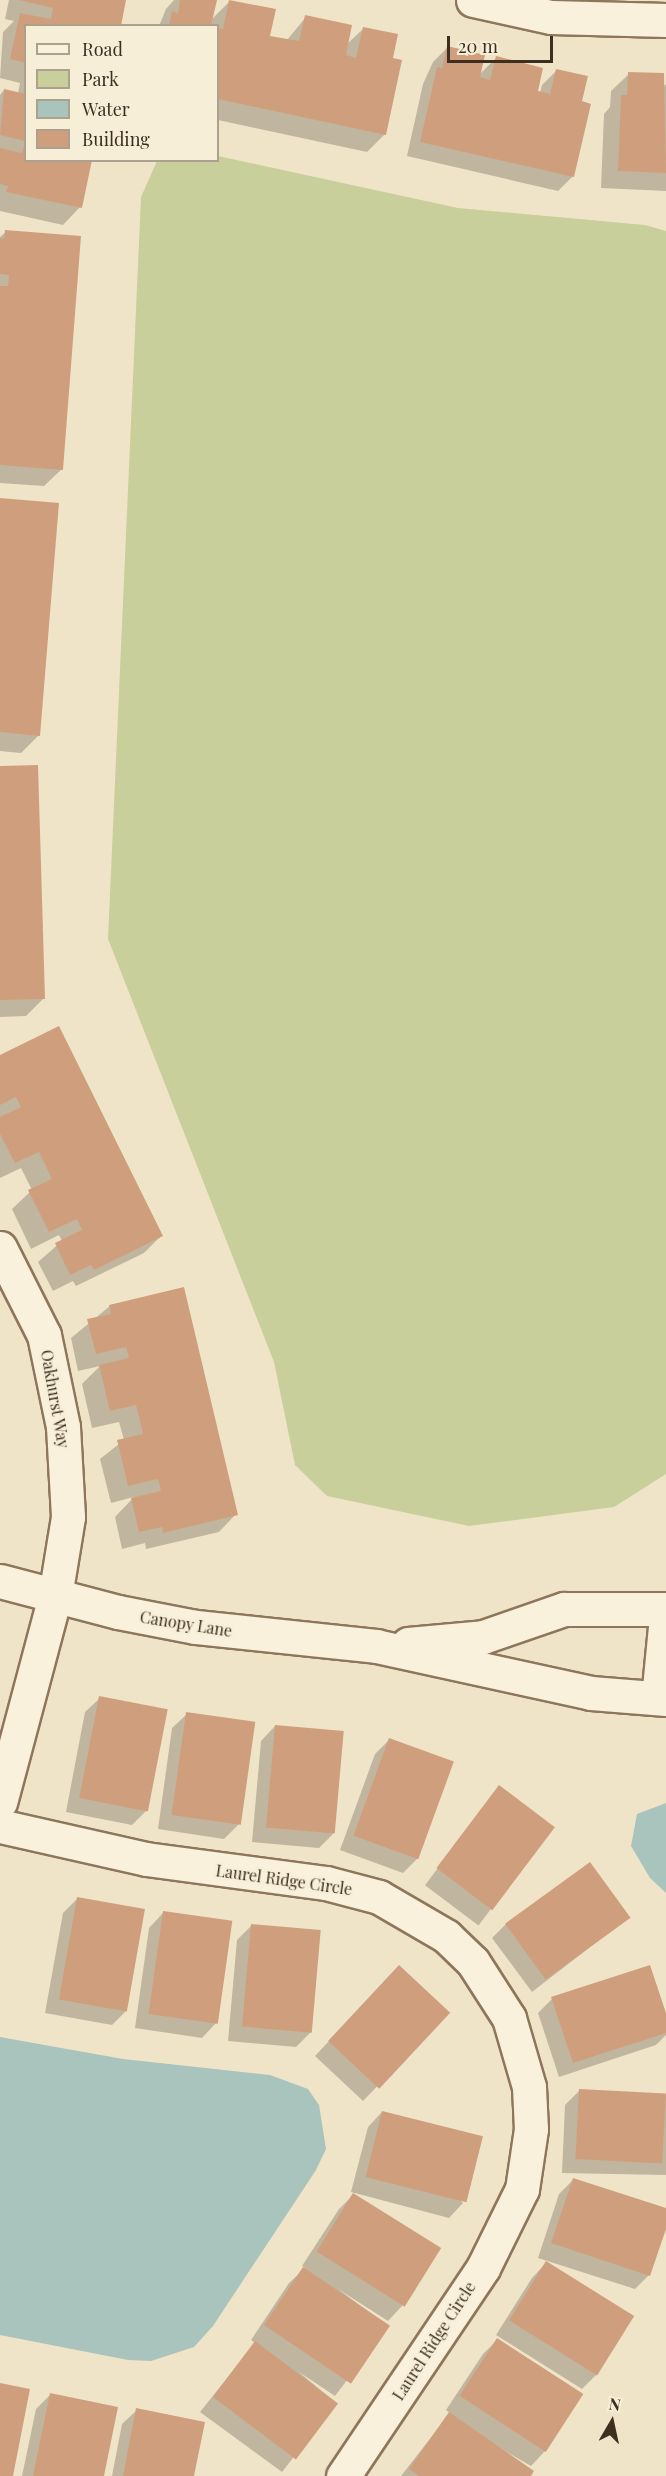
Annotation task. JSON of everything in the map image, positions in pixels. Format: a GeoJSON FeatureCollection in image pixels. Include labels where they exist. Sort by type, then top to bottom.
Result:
{"type":"FeatureCollection","features":[{"type":"Feature","properties":{"kind":"street"},"geometry":{"type":"LineString","coordinates":[[473,0],[551,17],[666,20]]}},
{"type":"Feature","properties":{"kind":"street","name":"Oakhurst Way"},"geometry":{"type":"LineString","coordinates":[[0,1248],[44,1335],[63,1427],[68,1516],[55,1596]]}},
{"type":"Feature","properties":{"kind":"street","name":"Canopy Lane"},"geometry":{"type":"LineString","coordinates":[[0,1581],[55,1596],[196,1627],[376,1646],[591,1693],[662,1698],[666,1618],[564,1609],[483,1637],[376,1646]]}},
{"type":"Feature","properties":{"kind":"street"},"geometry":{"type":"LineString","coordinates":[[0,1802],[55,1596]]}},
{"type":"Feature","properties":{"kind":"street","name":"Laurel Ridge Circle"},"geometry":{"type":"LineString","coordinates":[[0,1826],[146,1859],[326,1882],[379,1897],[446,1936],[473,1962],[509,2018],[530,2087],[531,2129],[522,2189],[483,2268],[343,2476]]}},
{"type":"Feature","properties":{"kind":"green space"},"geometry":{"type":"Polygon","coordinates":[[[219,156],[458,208],[645,225],[666,231],[666,1474],[614,1507],[469,1526],[327,1496],[295,1465],[274,1362],[108,939],[141,197],[157,162],[219,162],[219,156]]]}},
{"type":"Feature","properties":{"kind":"water"},"geometry":{"type":"Polygon","coordinates":[[[666,1803],[666,1893],[650,1878],[631,1846],[637,1814],[666,1803]]]}},
{"type":"Feature","properties":{"kind":"water"},"geometry":{"type":"Polygon","coordinates":[[[0,2037],[123,2059],[270,2075],[308,2089],[319,2105],[326,2149],[316,2170],[213,2326],[194,2347],[151,2361],[128,2360],[0,2335],[0,2037]]]}},
{"type":"Feature","properties":{"kind":"building"},"geometry":{"type":"Polygon","coordinates":[[[19,0],[126,0],[121,24],[24,24],[24,62],[10,59],[20,13],[51,19],[53,8],[19,0]]]}},
{"type":"Feature","properties":{"kind":"building"},"geometry":{"type":"Polygon","coordinates":[[[180,0],[217,0],[211,24],[169,24],[172,11],[178,13],[180,0]]]}},
{"type":"Feature","properties":{"kind":"building"},"geometry":{"type":"Polygon","coordinates":[[[229,0],[276,9],[270,36],[299,41],[305,15],[352,25],[346,55],[356,58],[363,27],[398,34],[393,58],[402,60],[386,135],[219,99],[219,28],[223,29],[229,0]]]}},
{"type":"Feature","properties":{"kind":"building"},"geometry":{"type":"Polygon","coordinates":[[[447,46],[485,55],[480,77],[490,80],[496,56],[543,68],[538,91],[550,94],[556,69],[588,76],[582,101],[591,104],[574,177],[420,142],[437,67],[442,68],[447,46]]]}},
{"type":"Feature","properties":{"kind":"building"},"geometry":{"type":"Polygon","coordinates":[[[628,72],[664,73],[666,173],[618,171],[621,95],[627,95],[628,72]]]}},
{"type":"Feature","properties":{"kind":"building"},"geometry":{"type":"Polygon","coordinates":[[[4,89],[24,94],[24,141],[0,135],[4,89]]]}},
{"type":"Feature","properties":{"kind":"building"},"geometry":{"type":"Polygon","coordinates":[[[24,145],[24,162],[92,162],[82,208],[6,192],[8,186],[0,184],[0,148],[22,153],[24,145]]]}},
{"type":"Feature","properties":{"kind":"building"},"geometry":{"type":"Polygon","coordinates":[[[5,230],[81,236],[63,470],[0,465],[0,286],[8,286],[9,275],[0,274],[0,238],[4,239],[5,230]]]}},
{"type":"Feature","properties":{"kind":"building"},"geometry":{"type":"Polygon","coordinates":[[[0,498],[59,503],[40,736],[0,732],[0,498]]]}},
{"type":"Feature","properties":{"kind":"building"},"geometry":{"type":"Polygon","coordinates":[[[38,765],[45,999],[0,1000],[0,766],[38,765]]]}},
{"type":"Feature","properties":{"kind":"building"},"geometry":{"type":"Polygon","coordinates":[[[59,1026],[163,1236],[94,1270],[91,1265],[70,1275],[55,1243],[82,1230],[77,1219],[49,1232],[28,1190],[52,1179],[39,1152],[15,1163],[0,1134],[0,1117],[21,1107],[16,1097],[0,1105],[0,1055],[59,1026]]]}},
{"type":"Feature","properties":{"kind":"building"},"geometry":{"type":"Polygon","coordinates":[[[184,1287],[238,1515],[163,1533],[162,1527],[139,1532],[131,1498],[161,1491],[158,1479],[128,1486],[117,1440],[143,1434],[136,1405],[110,1411],[99,1365],[129,1358],[126,1347],[96,1354],[87,1319],[111,1314],[109,1305],[184,1287]]]}},
{"type":"Feature","properties":{"kind":"building"},"geometry":{"type":"Polygon","coordinates":[[[99,1696],[168,1709],[148,1811],[79,1798],[99,1696]]]}},
{"type":"Feature","properties":{"kind":"building"},"geometry":{"type":"Polygon","coordinates":[[[186,1712],[255,1722],[241,1825],[172,1815],[186,1712]]]}},
{"type":"Feature","properties":{"kind":"building"},"geometry":{"type":"Polygon","coordinates":[[[275,1725],[344,1731],[335,1834],[266,1828],[275,1725]]]}},
{"type":"Feature","properties":{"kind":"building"},"geometry":{"type":"Polygon","coordinates":[[[389,1738],[454,1762],[418,1859],[353,1836],[389,1738]]]}},
{"type":"Feature","properties":{"kind":"building"},"geometry":{"type":"Polygon","coordinates":[[[499,1785],[555,1827],[492,1910],[436,1868],[499,1785]]]}},
{"type":"Feature","properties":{"kind":"building"},"geometry":{"type":"Polygon","coordinates":[[[590,1862],[631,1918],[546,1980],[505,1924],[590,1862]]]}},
{"type":"Feature","properties":{"kind":"building"},"geometry":{"type":"Polygon","coordinates":[[[77,1897],[145,1909],[127,2011],[59,1999],[77,1897]]]}},
{"type":"Feature","properties":{"kind":"building"},"geometry":{"type":"Polygon","coordinates":[[[163,1911],[232,1921],[218,2024],[149,2014],[163,1911]]]}},
{"type":"Feature","properties":{"kind":"building"},"geometry":{"type":"Polygon","coordinates":[[[251,1924],[321,1930],[312,2033],[242,2027],[251,1924]]]}},
{"type":"Feature","properties":{"kind":"building"},"geometry":{"type":"Polygon","coordinates":[[[399,1965],[450,2013],[379,2089],[328,2041],[399,1965]]]}},
{"type":"Feature","properties":{"kind":"building"},"geometry":{"type":"Polygon","coordinates":[[[650,1965],[666,2013],[666,2033],[573,2063],[551,1997],[650,1965]]]}},
{"type":"Feature","properties":{"kind":"building"},"geometry":{"type":"Polygon","coordinates":[[[579,2089],[666,2094],[662,2163],[575,2159],[579,2089]]]}},
{"type":"Feature","properties":{"kind":"building"},"geometry":{"type":"Polygon","coordinates":[[[382,2111],[483,2136],[466,2202],[366,2177],[382,2111]]]}},
{"type":"Feature","properties":{"kind":"building"},"geometry":{"type":"Polygon","coordinates":[[[573,2178],[666,2208],[666,2229],[650,2276],[551,2243],[573,2178]]]}},
{"type":"Feature","properties":{"kind":"building"},"geometry":{"type":"Polygon","coordinates":[[[353,2193],[441,2248],[405,2307],[316,2252],[353,2193]]]}},
{"type":"Feature","properties":{"kind":"building"},"geometry":{"type":"Polygon","coordinates":[[[546,2261],[634,2316],[597,2375],[509,2320],[546,2261]]]}},
{"type":"Feature","properties":{"kind":"building"},"geometry":{"type":"Polygon","coordinates":[[[303,2267],[390,2326],[351,2384],[264,2325],[303,2267]]]}},
{"type":"Feature","properties":{"kind":"building"},"geometry":{"type":"Polygon","coordinates":[[[497,2338],[583,2394],[546,2452],[459,2396],[497,2338]]]}},
{"type":"Feature","properties":{"kind":"building"},"geometry":{"type":"Polygon","coordinates":[[[255,2341],[338,2404],[296,2459],[213,2397],[255,2341]]]}},
{"type":"Feature","properties":{"kind":"building"},"geometry":{"type":"Polygon","coordinates":[[[0,2383],[30,2389],[13,2476],[0,2476],[0,2383]]]}},
{"type":"Feature","properties":{"kind":"building"},"geometry":{"type":"Polygon","coordinates":[[[50,2393],[118,2407],[104,2476],[33,2476],[50,2393]]]}},
{"type":"Feature","properties":{"kind":"building"},"geometry":{"type":"Polygon","coordinates":[[[136,2408],[205,2422],[194,2476],[123,2476],[136,2408]]]}},
{"type":"Feature","properties":{"kind":"building"},"geometry":{"type":"Polygon","coordinates":[[[449,2412],[534,2471],[531,2476],[419,2476],[409,2469],[449,2412]]]}}]}
